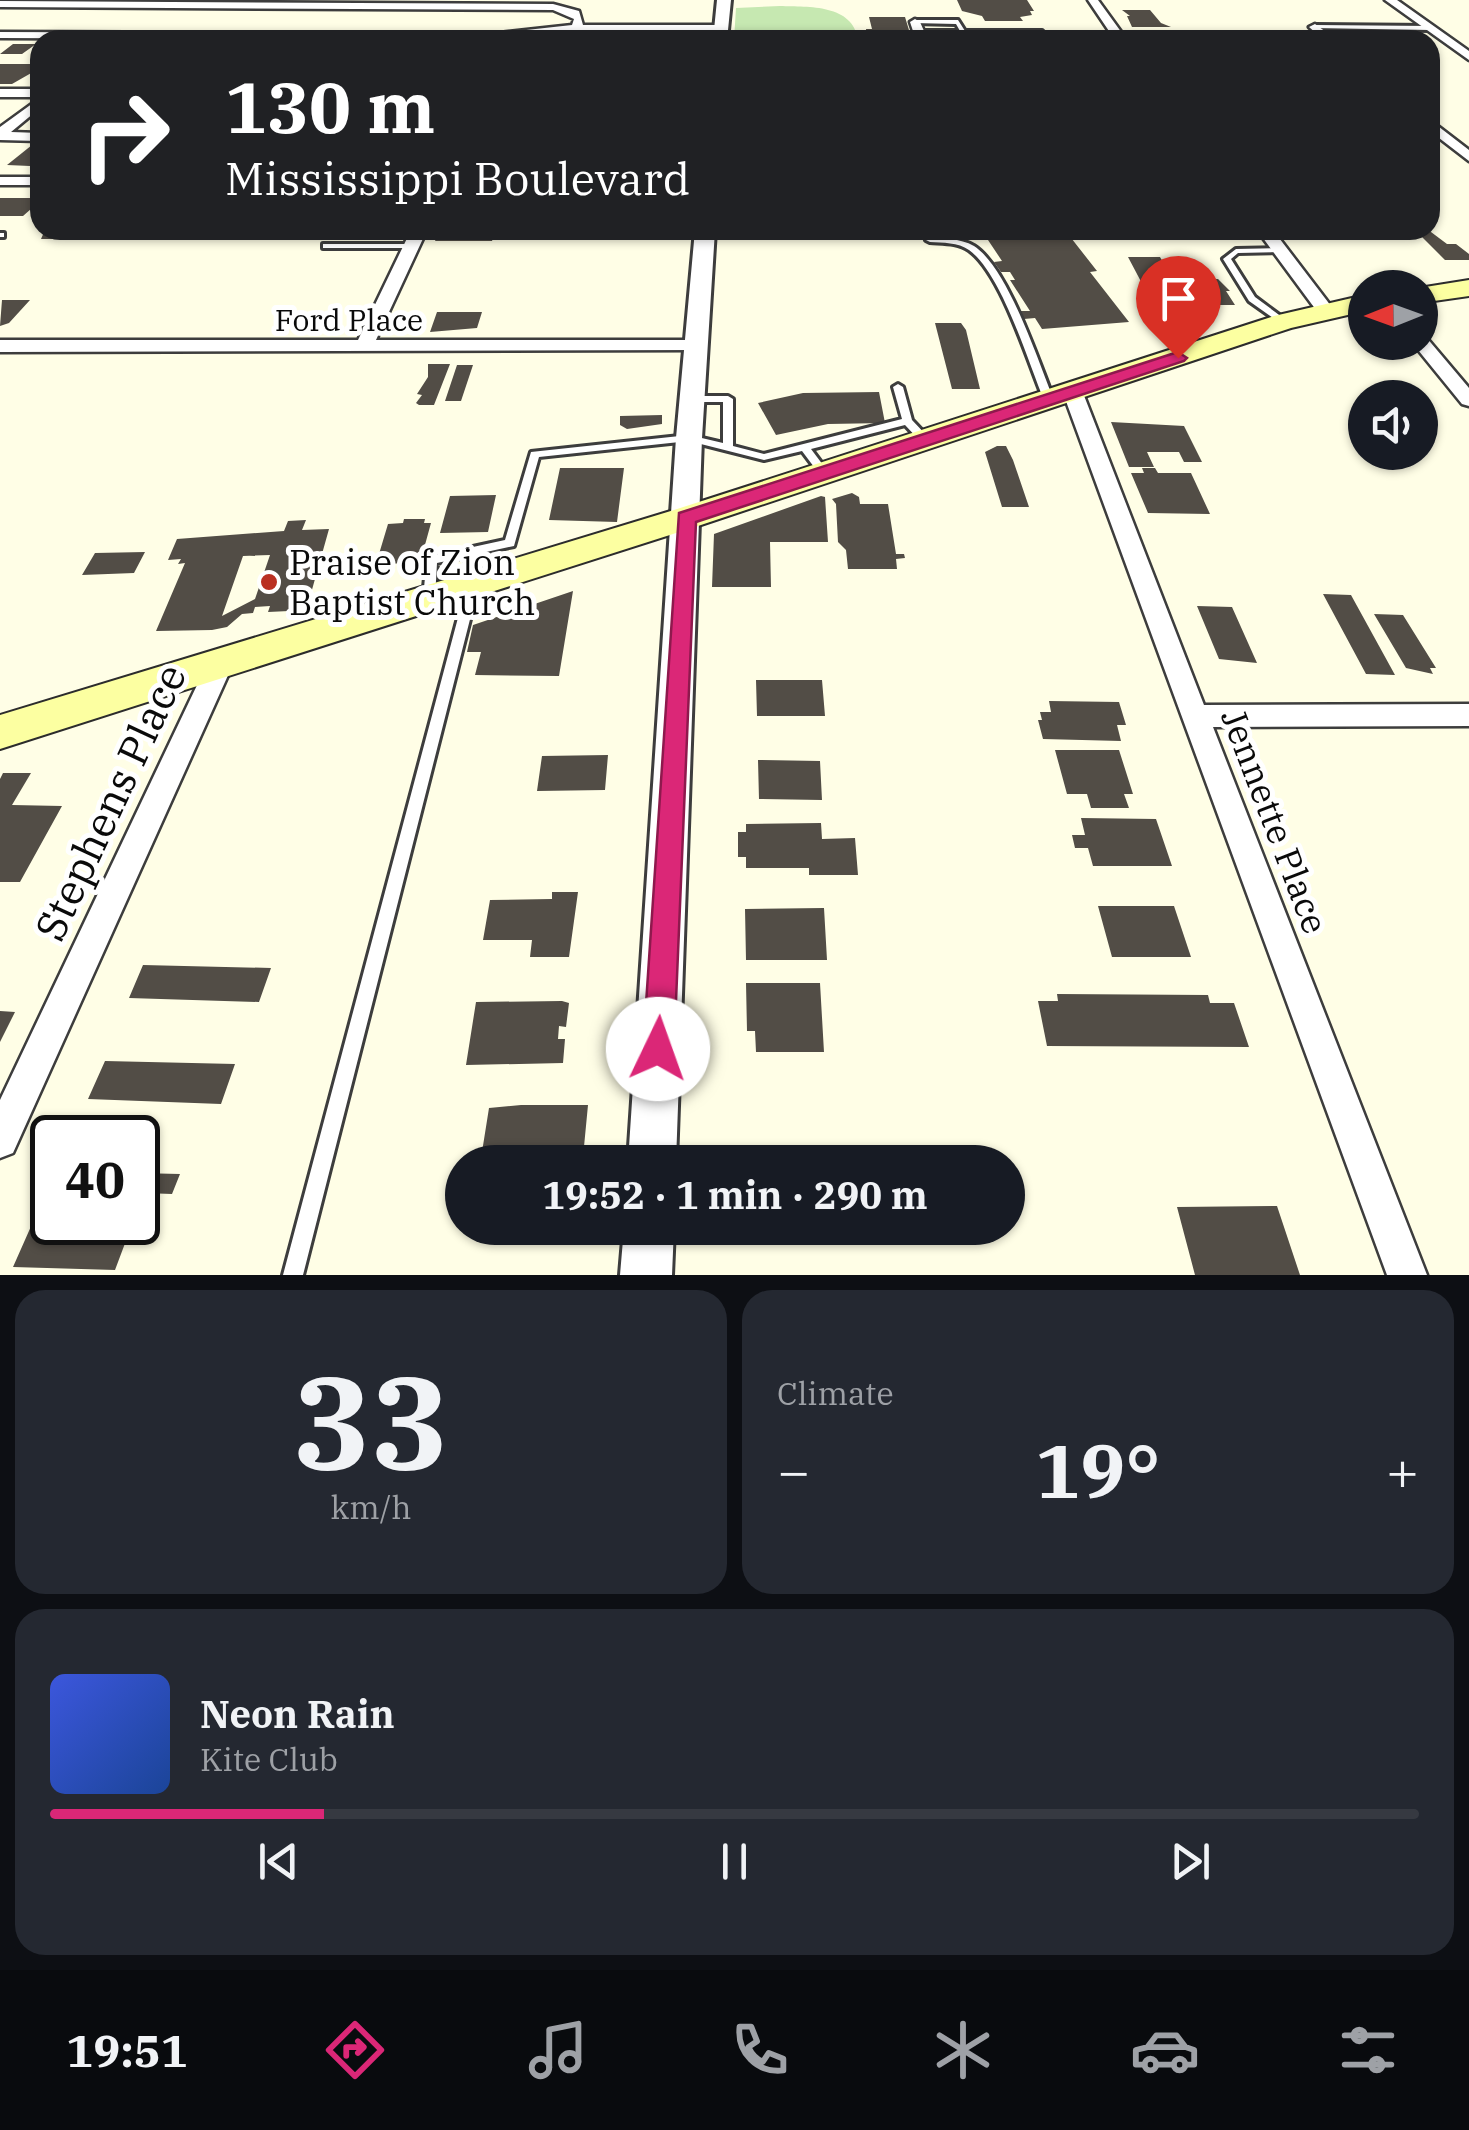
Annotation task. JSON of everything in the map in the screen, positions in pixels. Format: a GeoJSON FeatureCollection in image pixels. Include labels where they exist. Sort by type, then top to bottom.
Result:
{"type":"FeatureCollection","features":[{"type":"Feature","properties":{"kind":"main road"},"geometry":{"type":"LineString","coordinates":[[1438,292],[1469,288]]}},
{"type":"Feature","properties":{"kind":"main road"},"geometry":{"type":"LineString","coordinates":[[0,732],[429,598],[472,569],[686,518],[824,472],[916,430],[1061,397],[1283,322],[1348,306]]}},
{"type":"Feature","properties":{"kind":"street"},"geometry":{"type":"LineString","coordinates":[[721,30],[724,0]]}},
{"type":"Feature","properties":{"kind":"street"},"geometry":{"type":"LineString","coordinates":[[1093,0],[1114,30]]}},
{"type":"Feature","properties":{"kind":"street"},"geometry":{"type":"LineString","coordinates":[[1390,0],[1433,30]]}},
{"type":"Feature","properties":{"kind":"street"},"geometry":{"type":"LineString","coordinates":[[0,4],[553,7],[575,13],[575,30]]}},
{"type":"Feature","properties":{"kind":"street"},"geometry":{"type":"LineString","coordinates":[[1315,27],[1319,30]]}},
{"type":"Feature","properties":{"kind":"street"},"geometry":{"type":"LineString","coordinates":[[0,35],[30,35]]}},
{"type":"Feature","properties":{"kind":"street"},"geometry":{"type":"LineString","coordinates":[[1440,35],[1469,56]]}},
{"type":"Feature","properties":{"kind":"street"},"geometry":{"type":"LineString","coordinates":[[0,93],[30,93]]}},
{"type":"Feature","properties":{"kind":"street"},"geometry":{"type":"LineString","coordinates":[[0,135],[30,110]]}},
{"type":"Feature","properties":{"kind":"street"},"geometry":{"type":"LineString","coordinates":[[1440,132],[1469,157]]}},
{"type":"Feature","properties":{"kind":"street"},"geometry":{"type":"LineString","coordinates":[[0,135],[30,136]]}},
{"type":"Feature","properties":{"kind":"street"},"geometry":{"type":"LineString","coordinates":[[0,181],[30,181]]}},
{"type":"Feature","properties":{"kind":"street"},"geometry":{"type":"LineString","coordinates":[[364,347],[414,240]]}},
{"type":"Feature","properties":{"kind":"street"},"geometry":{"type":"LineString","coordinates":[[653,1145],[690,438],[704,240]]}},
{"type":"Feature","properties":{"kind":"street"},"geometry":{"type":"LineString","coordinates":[[1272,240],[1326,310]]}},
{"type":"Feature","properties":{"kind":"street","name":"Ford Place"},"geometry":{"type":"LineString","coordinates":[[0,346],[697,345]]}},
{"type":"Feature","properties":{"kind":"street"},"geometry":{"type":"LineString","coordinates":[[1436,360],[1469,400]]}},
{"type":"Feature","properties":{"kind":"street","name":"Jennette Place"},"geometry":{"type":"LineString","coordinates":[[1061,397],[1196,716],[1407,1275]]}},
{"type":"Feature","properties":{"kind":"street","name":"Stephens Place"},"geometry":{"type":"LineString","coordinates":[[0,1140],[221,662]]}},
{"type":"Feature","properties":{"kind":"street"},"geometry":{"type":"LineString","coordinates":[[1196,716],[1469,716]]}},
{"type":"Feature","properties":{"kind":"street"},"geometry":{"type":"LineString","coordinates":[[646,1275],[648,1245]]}},
{"type":"Feature","properties":{"kind":"lane"},"geometry":{"type":"LineString","coordinates":[[1315,27],[1430,28]]}},
{"type":"Feature","properties":{"kind":"lane"},"geometry":{"type":"LineString","coordinates":[[326,246],[393,240]]}},
{"type":"Feature","properties":{"kind":"lane"},"geometry":{"type":"LineString","coordinates":[[930,240],[955,241],[975,251],[997,282],[1061,397]]}},
{"type":"Feature","properties":{"kind":"lane"},"geometry":{"type":"LineString","coordinates":[[1280,250],[1236,251],[1227,259],[1252,299],[1283,322]]}},
{"type":"Feature","properties":{"kind":"lane"},"geometry":{"type":"LineString","coordinates":[[293,1275],[472,569],[510,544],[535,454],[690,438],[764,457],[916,430],[898,387]]}},
{"type":"Feature","properties":{"kind":"lane"},"geometry":{"type":"LineString","coordinates":[[694,399],[728,398],[728,448]]}},
{"type":"Feature","properties":{"kind":"lane"},"geometry":{"type":"LineString","coordinates":[[804,447],[824,472]]}},
{"type":"Feature","properties":{"kind":"green space"},"geometry":{"type":"Polygon","coordinates":[[[736,8],[828,10],[848,20],[855,30],[735,30],[736,8]]]}},
{"type":"Feature","properties":{"kind":"building"},"geometry":{"type":"Polygon","coordinates":[[[957,0],[1027,0],[1034,11],[1020,17],[1023,21],[985,21],[982,16],[962,11],[957,0]]]}},
{"type":"Feature","properties":{"kind":"building"},"geometry":{"type":"Polygon","coordinates":[[[1122,10],[1150,10],[1161,23],[1171,27],[1132,27],[1130,16],[1122,10]]]}},
{"type":"Feature","properties":{"kind":"building"},"geometry":{"type":"Polygon","coordinates":[[[869,17],[905,17],[909,30],[866,29],[872,29],[869,17]]]}},
{"type":"Feature","properties":{"kind":"building"},"geometry":{"type":"Polygon","coordinates":[[[13,44],[30,44],[22,54],[0,54],[13,44]]]}},
{"type":"Feature","properties":{"kind":"building"},"geometry":{"type":"Polygon","coordinates":[[[0,64],[30,64],[30,74],[12,84],[0,84],[0,64]]]}},
{"type":"Feature","properties":{"kind":"building"},"geometry":{"type":"Polygon","coordinates":[[[30,147],[30,166],[7,165],[30,147]]]}},
{"type":"Feature","properties":{"kind":"building"},"geometry":{"type":"Polygon","coordinates":[[[0,198],[30,198],[30,210],[23,216],[0,216],[0,198]]]}},
{"type":"Feature","properties":{"kind":"building"},"geometry":{"type":"Polygon","coordinates":[[[1440,239],[1469,254],[1469,260],[1445,260],[1425,240],[1440,239]]]}},
{"type":"Feature","properties":{"kind":"building"},"geometry":{"type":"Polygon","coordinates":[[[988,240],[1073,240],[1097,271],[1090,272],[1129,322],[1042,329],[1035,318],[1024,319],[1019,311],[1030,311],[1010,280],[1015,280],[1010,272],[1001,272],[994,262],[1002,261],[988,240]]]}},
{"type":"Feature","properties":{"kind":"building"},"geometry":{"type":"Polygon","coordinates":[[[1128,257],[1160,257],[1173,280],[1218,279],[1230,291],[1226,291],[1235,305],[1195,305],[1197,309],[1184,310],[1186,313],[1163,313],[1155,308],[1128,257]]]}},
{"type":"Feature","properties":{"kind":"building"},"geometry":{"type":"Polygon","coordinates":[[[2,300],[30,300],[9,323],[0,326],[2,300]]]}},
{"type":"Feature","properties":{"kind":"building"},"geometry":{"type":"Polygon","coordinates":[[[437,312],[482,312],[477,328],[430,332],[437,312]]]}},
{"type":"Feature","properties":{"kind":"building"},"geometry":{"type":"Polygon","coordinates":[[[935,323],[961,323],[966,330],[980,389],[952,389],[935,323]]]}},
{"type":"Feature","properties":{"kind":"building"},"geometry":{"type":"Polygon","coordinates":[[[428,364],[450,364],[434,405],[419,405],[416,403],[422,395],[417,394],[428,377],[428,364]]]}},
{"type":"Feature","properties":{"kind":"building"},"geometry":{"type":"Polygon","coordinates":[[[457,365],[473,365],[461,401],[445,401],[457,365]]]}},
{"type":"Feature","properties":{"kind":"building"},"geometry":{"type":"Polygon","coordinates":[[[879,392],[885,423],[828,424],[776,435],[758,403],[803,393],[879,392]]]}},
{"type":"Feature","properties":{"kind":"building"},"geometry":{"type":"Polygon","coordinates":[[[662,415],[662,424],[627,429],[620,425],[620,416],[662,415]]]}},
{"type":"Feature","properties":{"kind":"building"},"geometry":{"type":"Polygon","coordinates":[[[1111,422],[1184,426],[1202,462],[1184,462],[1179,452],[1147,452],[1154,467],[1129,467],[1111,422]]]}},
{"type":"Feature","properties":{"kind":"building"},"geometry":{"type":"Polygon","coordinates":[[[1006,446],[1029,507],[1002,507],[985,452],[1006,446]]]}},
{"type":"Feature","properties":{"kind":"building"},"geometry":{"type":"Polygon","coordinates":[[[560,468],[624,468],[617,522],[549,520],[560,468]]]}},
{"type":"Feature","properties":{"kind":"building"},"geometry":{"type":"Polygon","coordinates":[[[1142,468],[1155,468],[1158,473],[1191,473],[1210,514],[1148,513],[1131,473],[1144,473],[1142,468]]]}},
{"type":"Feature","properties":{"kind":"building"},"geometry":{"type":"Polygon","coordinates":[[[852,493],[859,497],[860,504],[888,504],[896,554],[904,554],[905,558],[896,559],[897,569],[848,569],[846,550],[838,542],[836,504],[832,499],[852,493]]]}},
{"type":"Feature","properties":{"kind":"building"},"geometry":{"type":"Polygon","coordinates":[[[496,495],[488,532],[440,533],[450,496],[496,495]]]}},
{"type":"Feature","properties":{"kind":"building"},"geometry":{"type":"Polygon","coordinates":[[[825,497],[828,542],[770,542],[771,587],[712,587],[714,534],[825,497]]]}},
{"type":"Feature","properties":{"kind":"building"},"geometry":{"type":"Polygon","coordinates":[[[404,519],[425,519],[424,523],[431,523],[420,563],[376,564],[388,524],[403,523],[404,519]]]}},
{"type":"Feature","properties":{"kind":"building"},"geometry":{"type":"Polygon","coordinates":[[[306,520],[302,530],[329,529],[308,604],[291,605],[289,611],[268,612],[270,606],[255,607],[253,613],[242,614],[227,627],[212,630],[156,631],[185,563],[178,564],[181,559],[168,560],[177,539],[284,531],[288,521],[306,520]],[[270,555],[243,556],[222,616],[255,599],[270,555]]]}},
{"type":"Feature","properties":{"kind":"building"},"geometry":{"type":"Polygon","coordinates":[[[145,552],[134,573],[82,575],[95,553],[145,552]]]}},
{"type":"Feature","properties":{"kind":"building"},"geometry":{"type":"Polygon","coordinates":[[[573,591],[559,676],[475,675],[481,652],[467,652],[473,625],[573,591]]]}},
{"type":"Feature","properties":{"kind":"building"},"geometry":{"type":"Polygon","coordinates":[[[1323,594],[1351,595],[1395,675],[1366,674],[1323,594]]]}},
{"type":"Feature","properties":{"kind":"building"},"geometry":{"type":"Polygon","coordinates":[[[1197,606],[1232,607],[1257,663],[1219,659],[1197,606]]]}},
{"type":"Feature","properties":{"kind":"building"},"geometry":{"type":"Polygon","coordinates":[[[1374,614],[1403,615],[1436,668],[1430,668],[1433,674],[1406,668],[1374,614]]]}},
{"type":"Feature","properties":{"kind":"building"},"geometry":{"type":"Polygon","coordinates":[[[756,680],[822,680],[825,716],[757,716],[756,680]]]}},
{"type":"Feature","properties":{"kind":"building"},"geometry":{"type":"Polygon","coordinates":[[[1049,701],[1119,702],[1126,725],[1117,725],[1121,741],[1043,739],[1038,720],[1042,720],[1040,712],[1051,712],[1049,701]]]}},
{"type":"Feature","properties":{"kind":"building"},"geometry":{"type":"Polygon","coordinates":[[[1055,750],[1119,750],[1133,794],[1124,794],[1129,808],[1091,808],[1087,794],[1067,794],[1055,750]]]}},
{"type":"Feature","properties":{"kind":"building"},"geometry":{"type":"Polygon","coordinates":[[[608,755],[605,790],[537,791],[542,756],[608,755]]]}},
{"type":"Feature","properties":{"kind":"building"},"geometry":{"type":"Polygon","coordinates":[[[758,760],[820,761],[822,800],[759,799],[758,760]]]}},
{"type":"Feature","properties":{"kind":"building"},"geometry":{"type":"Polygon","coordinates":[[[3,773],[31,773],[12,805],[62,806],[20,882],[0,882],[3,773]]]}},
{"type":"Feature","properties":{"kind":"building"},"geometry":{"type":"Polygon","coordinates":[[[1081,818],[1156,819],[1172,866],[1093,866],[1088,848],[1075,848],[1072,835],[1085,835],[1081,818]]]}},
{"type":"Feature","properties":{"kind":"building"},"geometry":{"type":"Polygon","coordinates":[[[821,823],[822,839],[855,838],[858,875],[809,875],[809,868],[746,868],[746,857],[738,857],[738,832],[746,832],[746,824],[821,823]]]}},
{"type":"Feature","properties":{"kind":"building"},"geometry":{"type":"Polygon","coordinates":[[[552,892],[578,892],[569,957],[530,957],[532,940],[483,940],[490,900],[552,899],[552,892]]]}},
{"type":"Feature","properties":{"kind":"building"},"geometry":{"type":"Polygon","coordinates":[[[1098,906],[1174,906],[1191,957],[1112,957],[1098,906]]]}},
{"type":"Feature","properties":{"kind":"building"},"geometry":{"type":"Polygon","coordinates":[[[824,908],[827,960],[746,960],[745,909],[824,908]]]}},
{"type":"Feature","properties":{"kind":"building"},"geometry":{"type":"Polygon","coordinates":[[[143,965],[271,968],[259,1002],[129,998],[143,965]]]}},
{"type":"Feature","properties":{"kind":"building"},"geometry":{"type":"Polygon","coordinates":[[[746,983],[820,983],[824,1052],[756,1052],[755,1031],[747,1031],[746,983]]]}},
{"type":"Feature","properties":{"kind":"building"},"geometry":{"type":"Polygon","coordinates":[[[1057,994],[1208,995],[1210,1003],[1234,1003],[1249,1047],[1047,1046],[1038,1001],[1058,1001],[1057,994]]]}},
{"type":"Feature","properties":{"kind":"building"},"geometry":{"type":"Polygon","coordinates":[[[476,1002],[569,1003],[566,1027],[559,1026],[558,1039],[565,1039],[563,1063],[466,1065],[476,1002]]]}},
{"type":"Feature","properties":{"kind":"building"},"geometry":{"type":"Polygon","coordinates":[[[0,1011],[15,1012],[0,1042],[0,1011]]]}},
{"type":"Feature","properties":{"kind":"building"},"geometry":{"type":"Polygon","coordinates":[[[105,1061],[235,1064],[221,1104],[88,1099],[105,1061]]]}},
{"type":"Feature","properties":{"kind":"building"},"geometry":{"type":"Polygon","coordinates":[[[588,1105],[584,1145],[483,1145],[489,1108],[588,1105]]]}},
{"type":"Feature","properties":{"kind":"building"},"geometry":{"type":"Polygon","coordinates":[[[160,1174],[180,1174],[172,1194],[160,1194],[160,1174]]]}},
{"type":"Feature","properties":{"kind":"building"},"geometry":{"type":"Polygon","coordinates":[[[1277,1206],[1300,1275],[1195,1275],[1177,1207],[1277,1206]]]}},
{"type":"Feature","properties":{"kind":"building"},"geometry":{"type":"Polygon","coordinates":[[[30,1229],[30,1245],[124,1245],[115,1270],[13,1267],[30,1229]]]}},
{"type":"Feature","properties":{"kind":"place","name":"Praise of Zion Baptist Church"},"geometry":{"type":"Point","coordinates":[269,582]}},
{"type":"Feature","properties":{"kind":"route"},"geometry":{"type":"LineString","coordinates":[[658,1049],[686,518],[1178,358]]}}]}
